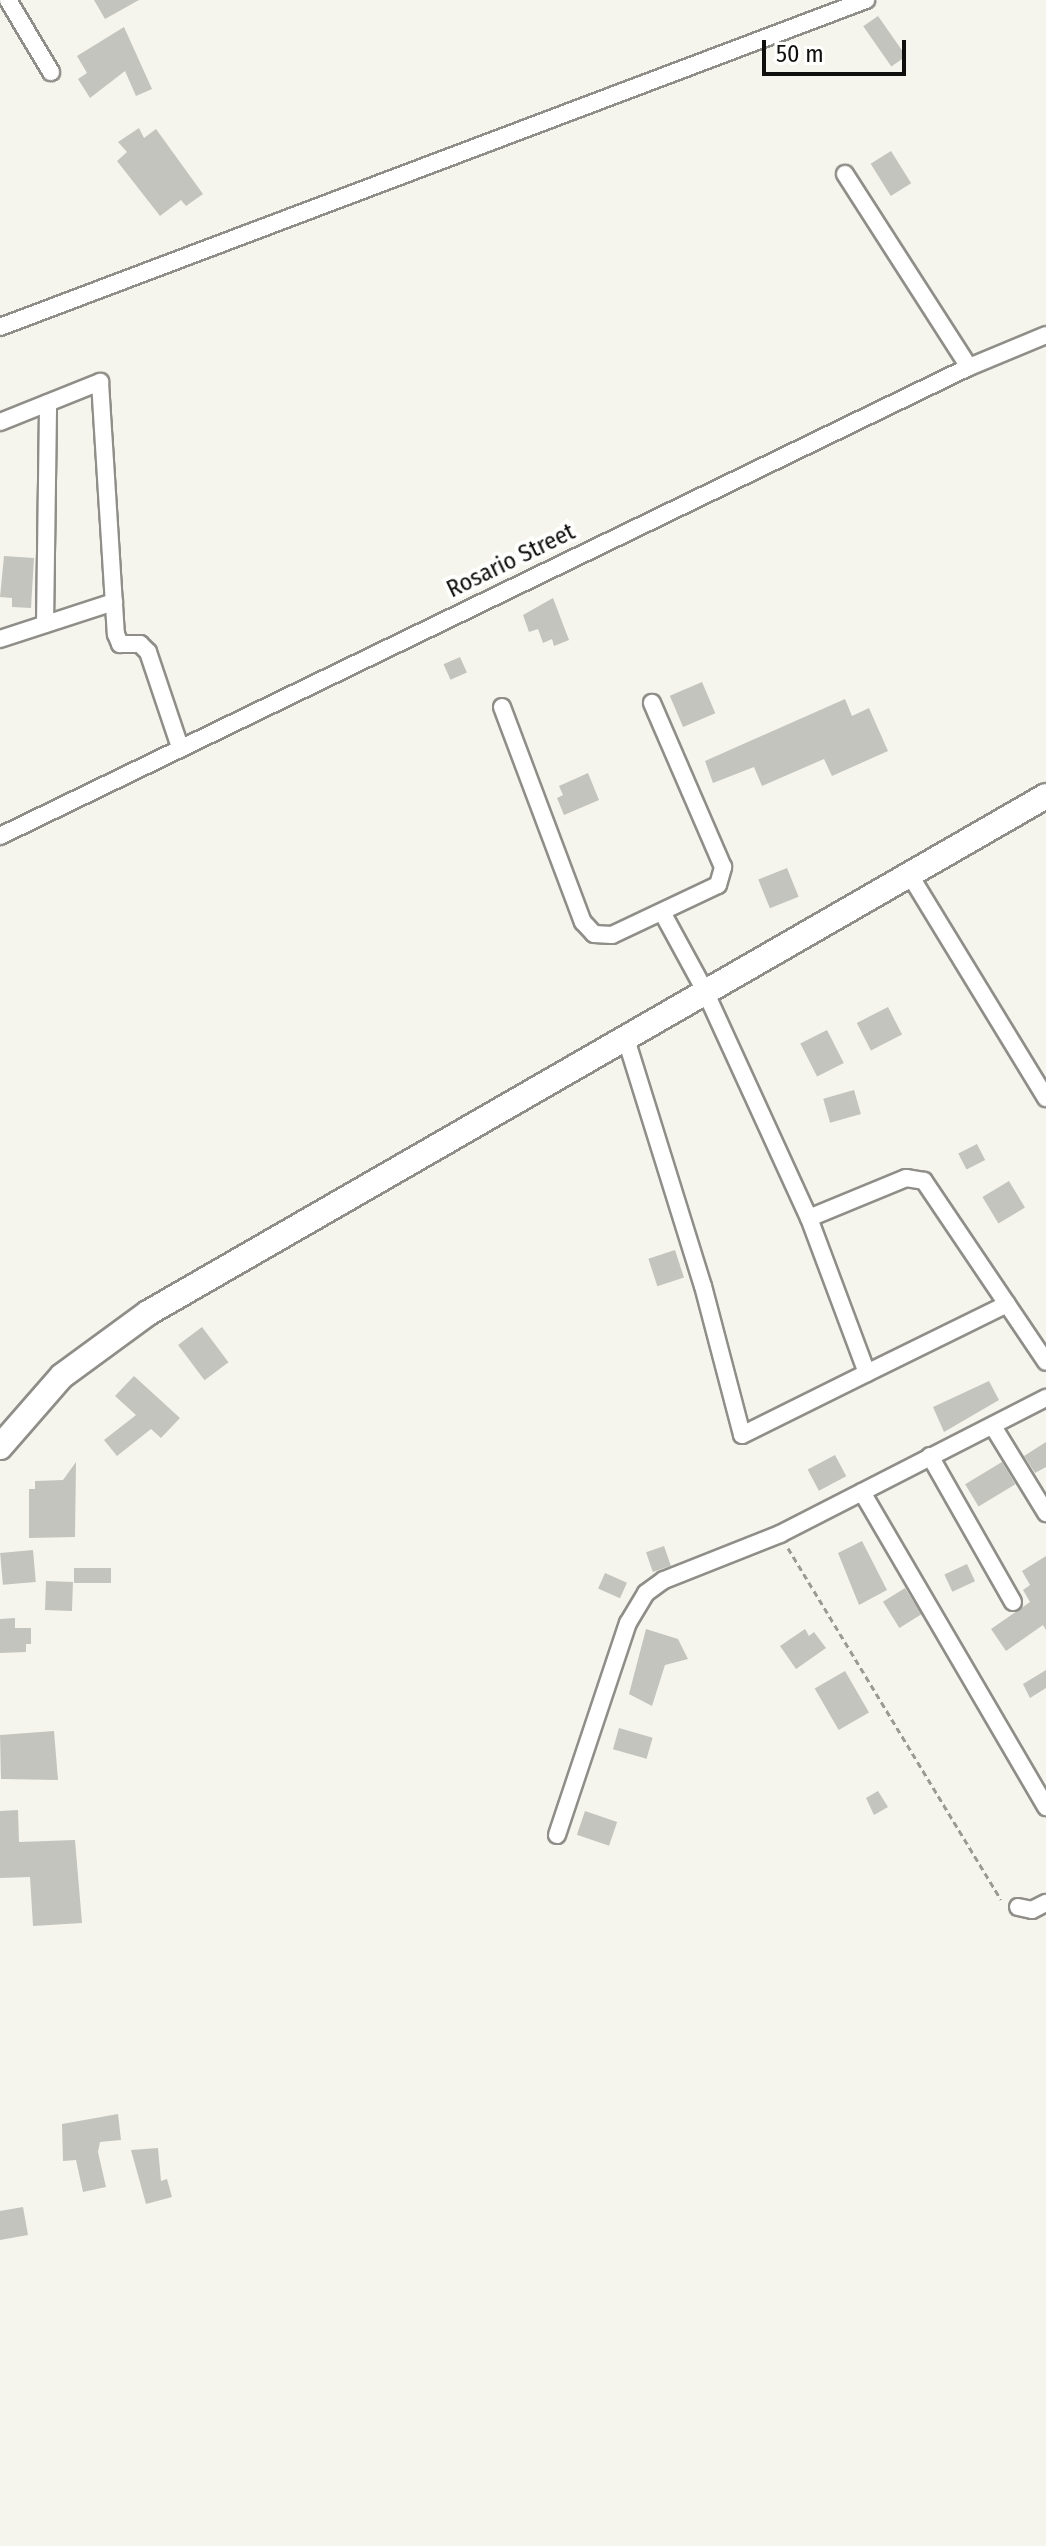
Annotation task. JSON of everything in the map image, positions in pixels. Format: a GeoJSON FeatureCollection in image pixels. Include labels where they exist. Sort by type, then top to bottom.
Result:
{"type":"FeatureCollection","features":[{"type":"Feature","properties":{"kind":"street"},"geometry":{"type":"LineString","coordinates":[[8,0],[51,72]]}},
{"type":"Feature","properties":{"kind":"street"},"geometry":{"type":"LineString","coordinates":[[0,327],[835,9],[866,0]]}},
{"type":"Feature","properties":{"kind":"street"},"geometry":{"type":"LineString","coordinates":[[845,174],[969,367]]}},
{"type":"Feature","properties":{"kind":"street","name":"Rosario Street"},"geometry":{"type":"LineString","coordinates":[[0,836],[969,367],[1046,335]]}},
{"type":"Feature","properties":{"kind":"street"},"geometry":{"type":"LineString","coordinates":[[0,422],[100,382],[114,602],[120,644],[140,644],[148,652],[180,747]]}},
{"type":"Feature","properties":{"kind":"street"},"geometry":{"type":"LineString","coordinates":[[45,624],[48,403]]}},
{"type":"Feature","properties":{"kind":"street"},"geometry":{"type":"LineString","coordinates":[[0,639],[114,602]]}},
{"type":"Feature","properties":{"kind":"street"},"geometry":{"type":"LineString","coordinates":[[502,707],[583,922],[594,934],[612,935],[718,885],[723,867],[652,703]]}},
{"type":"Feature","properties":{"kind":"street"},"geometry":{"type":"LineString","coordinates":[[0,1447],[62,1376],[148,1313],[626,1039],[908,872],[1046,796]]}},
{"type":"Feature","properties":{"kind":"street"},"geometry":{"type":"LineString","coordinates":[[908,872],[1046,1098]]}},
{"type":"Feature","properties":{"kind":"street"},"geometry":{"type":"LineString","coordinates":[[662,912],[705,991],[809,1218],[867,1373]]}},
{"type":"Feature","properties":{"kind":"street"},"geometry":{"type":"LineString","coordinates":[[626,1039],[703,1286],[742,1435],[1007,1304]]}},
{"type":"Feature","properties":{"kind":"street"},"geometry":{"type":"LineString","coordinates":[[809,1218],[906,1178],[924,1181],[1046,1362]]}},
{"type":"Feature","properties":{"kind":"street"},"geometry":{"type":"LineString","coordinates":[[557,1835],[628,1623],[646,1593],[664,1580],[780,1534],[930,1456],[994,1428],[1046,1398]]}},
{"type":"Feature","properties":{"kind":"street"},"geometry":{"type":"LineString","coordinates":[[994,1428],[1046,1513]]}},
{"type":"Feature","properties":{"kind":"street"},"geometry":{"type":"LineString","coordinates":[[930,1456],[1013,1602]]}},
{"type":"Feature","properties":{"kind":"street"},"geometry":{"type":"LineString","coordinates":[[862,1492],[1046,1807]]}},
{"type":"Feature","properties":{"kind":"street"},"geometry":{"type":"LineString","coordinates":[[1018,1907],[1032,1910],[1046,1903]]}},
{"type":"Feature","properties":{"kind":"path"},"geometry":{"type":"LineString","coordinates":[[780,1534],[996,1898],[1018,1907]]}},
{"type":"Feature","properties":{"kind":"building"},"geometry":{"type":"Polygon","coordinates":[[[94,0],[139,0],[105,19],[94,0]]]}},
{"type":"Feature","properties":{"kind":"building"},"geometry":{"type":"Polygon","coordinates":[[[878,16],[906,56],[891,66],[863,26],[878,16]]]}},
{"type":"Feature","properties":{"kind":"building"},"geometry":{"type":"Polygon","coordinates":[[[124,27],[152,89],[136,96],[125,71],[90,98],[78,79],[87,73],[77,56],[124,27]]]}},
{"type":"Feature","properties":{"kind":"building"},"geometry":{"type":"Polygon","coordinates":[[[139,128],[144,138],[156,129],[203,194],[186,206],[181,200],[160,216],[117,161],[127,152],[118,142],[139,128]]]}},
{"type":"Feature","properties":{"kind":"building"},"geometry":{"type":"Polygon","coordinates":[[[891,151],[911,183],[891,196],[871,164],[891,151]]]}},
{"type":"Feature","properties":{"kind":"building"},"geometry":{"type":"Polygon","coordinates":[[[4,556],[34,558],[31,608],[12,607],[12,598],[0,597],[4,556]]]}},
{"type":"Feature","properties":{"kind":"building"},"geometry":{"type":"Polygon","coordinates":[[[553,598],[569,640],[554,646],[552,639],[543,643],[538,629],[529,632],[523,615],[553,598]]]}},
{"type":"Feature","properties":{"kind":"building"},"geometry":{"type":"Polygon","coordinates":[[[460,657],[467,673],[450,680],[444,664],[460,657]]]}},
{"type":"Feature","properties":{"kind":"building"},"geometry":{"type":"Polygon","coordinates":[[[702,682],[715,713],[683,727],[670,696],[702,682]]]}},
{"type":"Feature","properties":{"kind":"building"},"geometry":{"type":"Polygon","coordinates":[[[845,699],[852,716],[869,708],[888,751],[832,776],[824,759],[762,786],[754,767],[713,783],[705,761],[845,699]]]}},
{"type":"Feature","properties":{"kind":"building"},"geometry":{"type":"Polygon","coordinates":[[[588,773],[599,800],[564,815],[557,798],[563,795],[559,786],[588,773]]]}},
{"type":"Feature","properties":{"kind":"building"},"geometry":{"type":"Polygon","coordinates":[[[787,868],[799,897],[770,908],[758,880],[787,868]]]}},
{"type":"Feature","properties":{"kind":"building"},"geometry":{"type":"Polygon","coordinates":[[[888,1007],[902,1035],[871,1051],[857,1023],[888,1007]]]}},
{"type":"Feature","properties":{"kind":"building"},"geometry":{"type":"Polygon","coordinates":[[[827,1030],[844,1063],[817,1077],[800,1044],[827,1030]]]}},
{"type":"Feature","properties":{"kind":"building"},"geometry":{"type":"Polygon","coordinates":[[[854,1090],[861,1114],[830,1123],[823,1099],[854,1090]]]}},
{"type":"Feature","properties":{"kind":"building"},"geometry":{"type":"Polygon","coordinates":[[[977,1144],[985,1160],[966,1170],[958,1154],[977,1144]]]}},
{"type":"Feature","properties":{"kind":"building"},"geometry":{"type":"Polygon","coordinates":[[[1009,1181],[1025,1208],[998,1224],[982,1197],[1009,1181]]]}},
{"type":"Feature","properties":{"kind":"building"},"geometry":{"type":"Polygon","coordinates":[[[675,1250],[684,1278],[657,1286],[648,1259],[675,1250]]]}},
{"type":"Feature","properties":{"kind":"building"},"geometry":{"type":"Polygon","coordinates":[[[202,1327],[228,1362],[205,1380],[178,1345],[202,1327]]]}},
{"type":"Feature","properties":{"kind":"building"},"geometry":{"type":"Polygon","coordinates":[[[134,1376],[180,1418],[161,1438],[151,1429],[117,1456],[104,1440],[136,1415],[115,1396],[134,1376]]]}},
{"type":"Feature","properties":{"kind":"building"},"geometry":{"type":"Polygon","coordinates":[[[989,1381],[999,1400],[944,1432],[933,1407],[989,1381]]]}},
{"type":"Feature","properties":{"kind":"building"},"geometry":{"type":"Polygon","coordinates":[[[1046,1442],[1046,1467],[1035,1473],[1024,1456],[1046,1442]]]}},
{"type":"Feature","properties":{"kind":"building"},"geometry":{"type":"Polygon","coordinates":[[[835,1455],[846,1476],[819,1491],[808,1470],[835,1455]]]}},
{"type":"Feature","properties":{"kind":"building"},"geometry":{"type":"Polygon","coordinates":[[[76,1462],[75,1537],[29,1538],[29,1489],[35,1489],[35,1481],[63,1480],[76,1462]]]}},
{"type":"Feature","properties":{"kind":"building"},"geometry":{"type":"Polygon","coordinates":[[[1002,1462],[1015,1484],[979,1506],[965,1484],[1002,1462]]]}},
{"type":"Feature","properties":{"kind":"building"},"geometry":{"type":"Polygon","coordinates":[[[862,1541],[887,1590],[859,1605],[838,1553],[862,1541]]]}},
{"type":"Feature","properties":{"kind":"building"},"geometry":{"type":"Polygon","coordinates":[[[664,1546],[671,1566],[653,1572],[646,1552],[664,1546]]]}},
{"type":"Feature","properties":{"kind":"building"},"geometry":{"type":"Polygon","coordinates":[[[33,1550],[36,1582],[3,1585],[0,1553],[33,1550]]]}},
{"type":"Feature","properties":{"kind":"building"},"geometry":{"type":"Polygon","coordinates":[[[1046,1556],[1046,1630],[1043,1625],[1006,1651],[991,1629],[1030,1602],[1023,1590],[1030,1585],[1022,1571],[1046,1556]]]}},
{"type":"Feature","properties":{"kind":"building"},"geometry":{"type":"Polygon","coordinates":[[[967,1564],[975,1581],[952,1592],[944,1575],[967,1564]]]}},
{"type":"Feature","properties":{"kind":"building"},"geometry":{"type":"Polygon","coordinates":[[[74,1568],[111,1568],[111,1583],[74,1583],[74,1568]]]}},
{"type":"Feature","properties":{"kind":"building"},"geometry":{"type":"Polygon","coordinates":[[[605,1573],[627,1583],[620,1598],[598,1589],[605,1573]]]}},
{"type":"Feature","properties":{"kind":"building"},"geometry":{"type":"Polygon","coordinates":[[[46,1581],[73,1582],[72,1611],[45,1610],[46,1581]]]}},
{"type":"Feature","properties":{"kind":"building"},"geometry":{"type":"Polygon","coordinates":[[[905,1588],[921,1614],[899,1628],[883,1602],[905,1588]]]}},
{"type":"Feature","properties":{"kind":"building"},"geometry":{"type":"Polygon","coordinates":[[[15,1618],[15,1628],[31,1628],[31,1644],[26,1644],[26,1652],[0,1653],[0,1619],[15,1618]]]}},
{"type":"Feature","properties":{"kind":"building"},"geometry":{"type":"Polygon","coordinates":[[[646,1629],[678,1639],[688,1659],[665,1665],[652,1706],[629,1694],[646,1629]]]}},
{"type":"Feature","properties":{"kind":"building"},"geometry":{"type":"Polygon","coordinates":[[[805,1629],[809,1636],[814,1632],[826,1648],[796,1669],[780,1646],[805,1629]]]}},
{"type":"Feature","properties":{"kind":"building"},"geometry":{"type":"Polygon","coordinates":[[[1046,1670],[1046,1688],[1030,1698],[1023,1684],[1046,1670]]]}},
{"type":"Feature","properties":{"kind":"building"},"geometry":{"type":"Polygon","coordinates":[[[845,1671],[869,1713],[839,1730],[815,1688],[845,1671]]]}},
{"type":"Feature","properties":{"kind":"building"},"geometry":{"type":"Polygon","coordinates":[[[619,1728],[653,1738],[647,1759],[613,1749],[619,1728]]]}},
{"type":"Feature","properties":{"kind":"building"},"geometry":{"type":"Polygon","coordinates":[[[54,1731],[58,1780],[1,1779],[0,1735],[54,1731]]]}},
{"type":"Feature","properties":{"kind":"building"},"geometry":{"type":"Polygon","coordinates":[[[878,1791],[888,1807],[874,1815],[866,1798],[878,1791]]]}},
{"type":"Feature","properties":{"kind":"building"},"geometry":{"type":"Polygon","coordinates":[[[18,1810],[19,1842],[75,1840],[82,1923],[33,1926],[30,1877],[0,1878],[0,1811],[18,1810]]]}},
{"type":"Feature","properties":{"kind":"building"},"geometry":{"type":"Polygon","coordinates":[[[585,1811],[617,1822],[609,1846],[577,1835],[585,1811]]]}},
{"type":"Feature","properties":{"kind":"building"},"geometry":{"type":"Polygon","coordinates":[[[118,2114],[121,2140],[100,2142],[98,2152],[106,2187],[83,2192],[76,2160],[63,2161],[62,2124],[118,2114]]]}},
{"type":"Feature","properties":{"kind":"building"},"geometry":{"type":"Polygon","coordinates":[[[158,2148],[161,2181],[167,2179],[172,2197],[146,2204],[131,2150],[158,2148]]]}},
{"type":"Feature","properties":{"kind":"building"},"geometry":{"type":"Polygon","coordinates":[[[23,2207],[28,2235],[0,2240],[0,2211],[23,2207]]]}}]}
